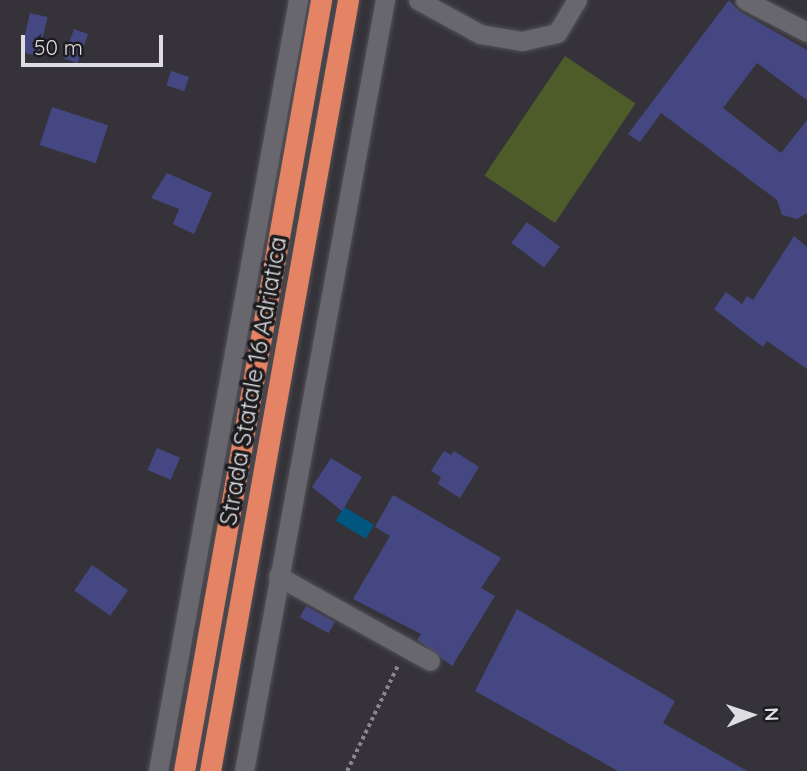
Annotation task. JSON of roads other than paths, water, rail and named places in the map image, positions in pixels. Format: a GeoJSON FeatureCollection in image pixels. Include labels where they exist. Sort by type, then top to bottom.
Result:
{"type":"FeatureCollection","features":[{"type":"Feature","properties":{"kind":"highway","name":"Strada Statale 16 Adriatica"},"geometry":{"type":"LineString","coordinates":[[184,771],[321,0]]}},
{"type":"Feature","properties":{"kind":"highway","name":"Strada Statale 16 Adriatica"},"geometry":{"type":"LineString","coordinates":[[210,771],[348,0]]}},
{"type":"Feature","properties":{"kind":"street"},"geometry":{"type":"LineString","coordinates":[[158,771],[298,0]]}},
{"type":"Feature","properties":{"kind":"street"},"geometry":{"type":"LineString","coordinates":[[244,771],[385,0]]}},
{"type":"Feature","properties":{"kind":"street"},"geometry":{"type":"LineString","coordinates":[[418,0],[480,34],[522,41],[557,33],[577,0]]}},
{"type":"Feature","properties":{"kind":"street"},"geometry":{"type":"LineString","coordinates":[[746,0],[807,32]]}},
{"type":"Feature","properties":{"kind":"street"},"geometry":{"type":"LineString","coordinates":[[278,576],[430,661]]}},
{"type":"Feature","properties":{"kind":"water"},"geometry":{"type":"Polygon","coordinates":[[[344,507],[374,525],[366,539],[336,521],[344,507]]]}}]}
